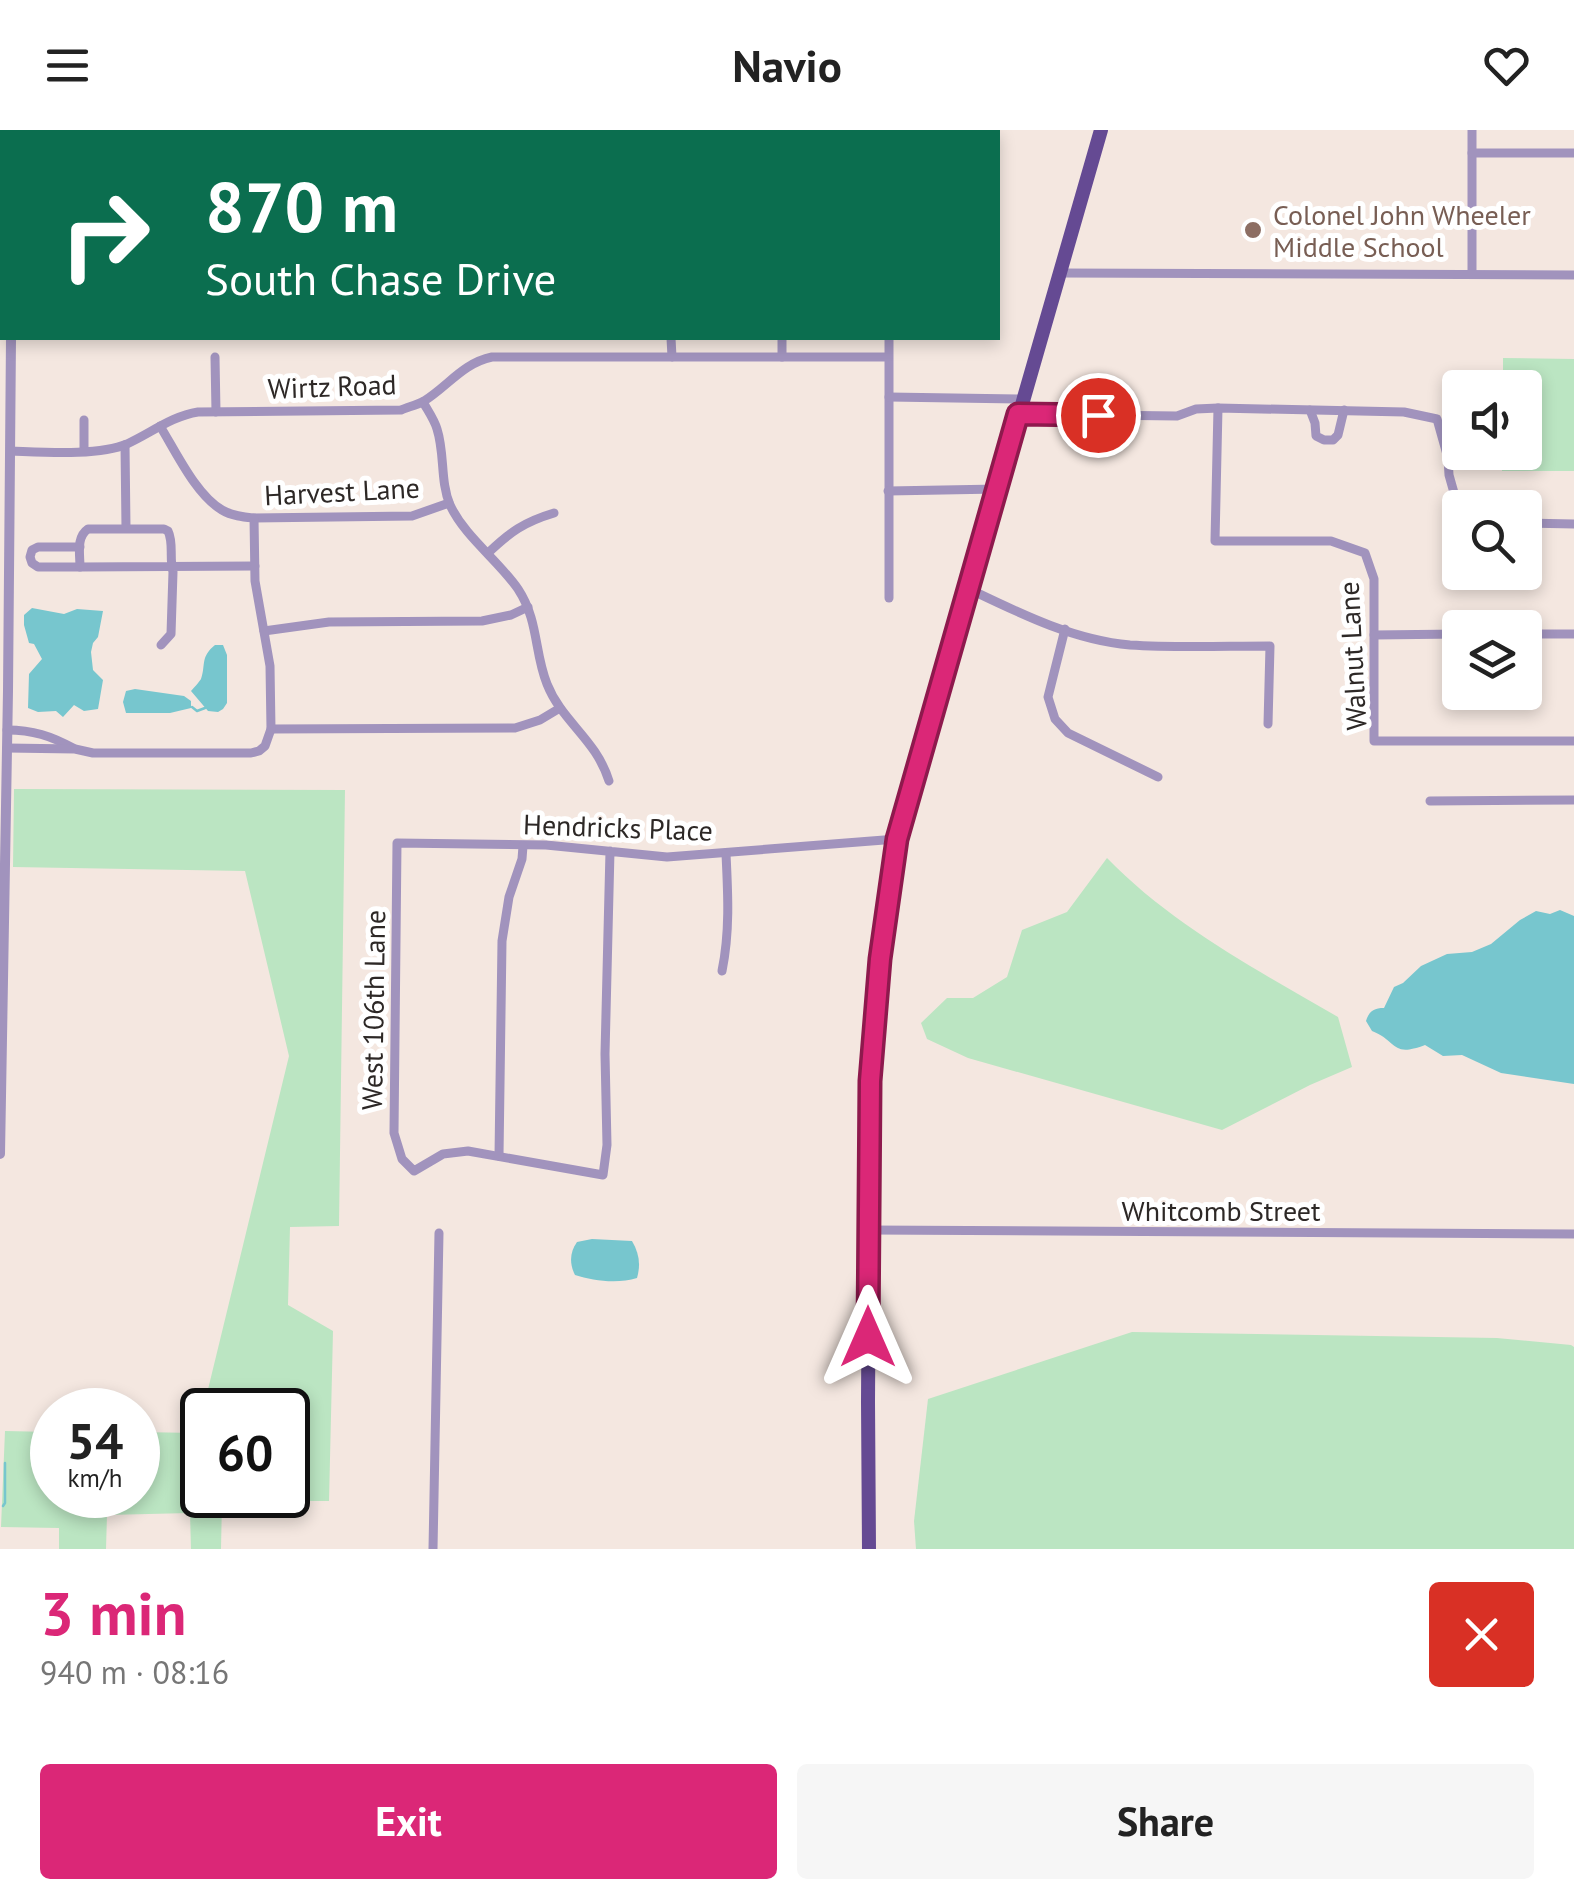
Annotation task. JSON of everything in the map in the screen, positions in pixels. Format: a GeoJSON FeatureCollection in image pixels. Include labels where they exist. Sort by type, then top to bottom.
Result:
{"type":"FeatureCollection","features":[{"type":"Feature","properties":{"kind":"main road"},"geometry":{"type":"LineString","coordinates":[[869,1549],[870,1081],[880,959],[897,839],[1101,130]]}},
{"type":"Feature","properties":{"kind":"street"},"geometry":{"type":"LineString","coordinates":[[1472,130],[1472,274]]}},
{"type":"Feature","properties":{"kind":"street"},"geometry":{"type":"LineString","coordinates":[[1472,153],[1574,153]]}},
{"type":"Feature","properties":{"kind":"street"},"geometry":{"type":"LineString","coordinates":[[1060,273],[1574,275]]}},
{"type":"Feature","properties":{"kind":"street"},"geometry":{"type":"LineString","coordinates":[[0,1154],[11,340]]}},
{"type":"Feature","properties":{"kind":"street"},"geometry":{"type":"LineString","coordinates":[[671,340],[672,357]]}},
{"type":"Feature","properties":{"kind":"street"},"geometry":{"type":"LineString","coordinates":[[782,340],[782,357]]}},
{"type":"Feature","properties":{"kind":"street"},"geometry":{"type":"LineString","coordinates":[[889,340],[889,598]]}},
{"type":"Feature","properties":{"kind":"street","name":"Wirtz Road"},"geometry":{"type":"LineString","coordinates":[[10,451],[105,450],[125,445],[185,414],[401,410],[423,402],[468,366],[492,357],[888,357]]}},
{"type":"Feature","properties":{"kind":"street"},"geometry":{"type":"LineString","coordinates":[[215,358],[216,412]]}},
{"type":"Feature","properties":{"kind":"street"},"geometry":{"type":"LineString","coordinates":[[889,397],[1177,416],[1196,409],[1218,408],[1404,412],[1437,419],[1452,490]]}},
{"type":"Feature","properties":{"kind":"street"},"geometry":{"type":"LineString","coordinates":[[423,402],[438,430],[449,503],[528,606],[547,684],[560,708],[603,761],[609,781]]}},
{"type":"Feature","properties":{"kind":"street","name":"Walnut Lane"},"geometry":{"type":"LineString","coordinates":[[1218,408],[1216,541],[1331,541],[1365,553],[1374,580],[1374,741],[1574,740]]}},
{"type":"Feature","properties":{"kind":"street"},"geometry":{"type":"LineString","coordinates":[[1310,410],[1316,436],[1324,440],[1338,436],[1344,410]]}},
{"type":"Feature","properties":{"kind":"street"},"geometry":{"type":"LineString","coordinates":[[84,420],[84,450]]}},
{"type":"Feature","properties":{"kind":"street","name":"Harvest Lane"},"geometry":{"type":"LineString","coordinates":[[160,426],[198,487],[221,510],[254,518],[412,516],[449,503]]}},
{"type":"Feature","properties":{"kind":"street"},"geometry":{"type":"LineString","coordinates":[[125,445],[126,528]]}},
{"type":"Feature","properties":{"kind":"street"},"geometry":{"type":"LineString","coordinates":[[888,491],[998,489]]}},
{"type":"Feature","properties":{"kind":"street"},"geometry":{"type":"LineString","coordinates":[[488,552],[511,530],[554,513]]}},
{"type":"Feature","properties":{"kind":"street"},"geometry":{"type":"LineString","coordinates":[[7,748],[94,753],[251,752],[265,746],[271,730],[270,666],[255,581],[254,518]]}},
{"type":"Feature","properties":{"kind":"street"},"geometry":{"type":"LineString","coordinates":[[1542,523],[1574,524]]}},
{"type":"Feature","properties":{"kind":"street"},"geometry":{"type":"LineString","coordinates":[[80,567],[81,537],[88,529],[168,530],[172,541],[171,634],[161,645]]}},
{"type":"Feature","properties":{"kind":"street"},"geometry":{"type":"LineString","coordinates":[[80,547],[38,547],[30,557],[38,566],[255,566]]}},
{"type":"Feature","properties":{"kind":"street"},"geometry":{"type":"LineString","coordinates":[[968,589],[1030,618],[1092,638],[1128,644],[1270,646],[1268,724]]}},
{"type":"Feature","properties":{"kind":"street"},"geometry":{"type":"LineString","coordinates":[[264,631],[329,622],[492,620],[528,606]]}},
{"type":"Feature","properties":{"kind":"street"},"geometry":{"type":"LineString","coordinates":[[1065,629],[1048,696],[1055,718],[1068,733],[1158,777]]}},
{"type":"Feature","properties":{"kind":"street"},"geometry":{"type":"LineString","coordinates":[[1374,635],[1442,634]]}},
{"type":"Feature","properties":{"kind":"street"},"geometry":{"type":"LineString","coordinates":[[1542,634],[1574,634]]}},
{"type":"Feature","properties":{"kind":"street"},"geometry":{"type":"LineString","coordinates":[[271,730],[515,728],[560,708]]}},
{"type":"Feature","properties":{"kind":"street"},"geometry":{"type":"LineString","coordinates":[[5,725],[53,737],[75,749]]}},
{"type":"Feature","properties":{"kind":"street"},"geometry":{"type":"LineString","coordinates":[[1430,800],[1574,800]]}},
{"type":"Feature","properties":{"kind":"street","name":"Hendricks Place"},"geometry":{"type":"LineString","coordinates":[[397,843],[546,845],[667,857],[897,839]]}},
{"type":"Feature","properties":{"kind":"street","name":"West 106th Lane"},"geometry":{"type":"LineString","coordinates":[[397,843],[394,1133],[402,1159],[414,1171],[443,1154],[468,1150],[499,1156]]}},
{"type":"Feature","properties":{"kind":"street"},"geometry":{"type":"LineString","coordinates":[[523,846],[508,897],[502,941],[499,1156],[603,1174],[607,1145],[610,852]]}},
{"type":"Feature","properties":{"kind":"street"},"geometry":{"type":"LineString","coordinates":[[722,971],[729,910],[726,854]]}},
{"type":"Feature","properties":{"kind":"street","name":"Whitcomb Street"},"geometry":{"type":"LineString","coordinates":[[868,1230],[1574,1234]]}},
{"type":"Feature","properties":{"kind":"street"},"geometry":{"type":"LineString","coordinates":[[433,1549],[439,1233]]}},
{"type":"Feature","properties":{"kind":"green space"},"geometry":{"type":"Polygon","coordinates":[[[1503,358],[1574,359],[1574,471],[1502,471],[1542,470],[1542,370],[1503,370],[1503,358]]]}},
{"type":"Feature","properties":{"kind":"green space"},"geometry":{"type":"Polygon","coordinates":[[[14,789],[345,790],[339,1226],[290,1227],[288,1305],[333,1331],[329,1501],[310,1501],[310,1388],[208,1388],[289,1056],[245,871],[13,867],[14,789]]]}},
{"type":"Feature","properties":{"kind":"green space"},"geometry":{"type":"Polygon","coordinates":[[[1107,858],[1187,925],[1338,1017],[1352,1067],[1222,1130],[968,1058],[927,1039],[921,1023],[947,998],[973,998],[1007,977],[1022,930],[1067,912],[1107,858]]]}},
{"type":"Feature","properties":{"kind":"green space"},"geometry":{"type":"Polygon","coordinates":[[[1132,1332],[1497,1338],[1571,1345],[1574,1549],[916,1549],[914,1521],[928,1399],[1132,1332]]]}},
{"type":"Feature","properties":{"kind":"green space"},"geometry":{"type":"Polygon","coordinates":[[[5,1431],[30,1432],[30,1518],[107,1518],[106,1549],[59,1549],[59,1528],[1,1527],[5,1431]]]}},
{"type":"Feature","properties":{"kind":"green space"},"geometry":{"type":"Polygon","coordinates":[[[160,1432],[180,1433],[180,1513],[160,1514],[160,1432]]]}},
{"type":"Feature","properties":{"kind":"green space"},"geometry":{"type":"Polygon","coordinates":[[[190,1518],[222,1518],[221,1549],[191,1549],[190,1518]]]}},
{"type":"Feature","properties":{"kind":"water"},"geometry":{"type":"Polygon","coordinates":[[[32,608],[64,614],[77,609],[103,611],[91,652],[93,670],[103,680],[98,709],[84,711],[74,705],[63,717],[56,711],[28,708],[29,674],[42,659],[34,644],[29,643],[24,625],[24,615],[32,608]]]}},
{"type":"Feature","properties":{"kind":"water"},"geometry":{"type":"Polygon","coordinates":[[[215,645],[223,645],[227,655],[227,703],[218,712],[208,711],[191,691],[201,679],[205,657],[215,645]]]}},
{"type":"Feature","properties":{"kind":"water"},"geometry":{"type":"Polygon","coordinates":[[[126,691],[184,696],[191,701],[191,708],[170,713],[126,713],[126,691]]]}},
{"type":"Feature","properties":{"kind":"water"},"geometry":{"type":"Polygon","coordinates":[[[1560,910],[1574,916],[1574,1084],[1501,1073],[1462,1055],[1443,1056],[1425,1045],[1400,1049],[1372,1031],[1366,1021],[1369,1015],[1384,1008],[1394,987],[1421,966],[1447,954],[1472,952],[1491,944],[1536,911],[1550,914],[1560,910]]]}},
{"type":"Feature","properties":{"kind":"water"},"geometry":{"type":"Polygon","coordinates":[[[592,1239],[632,1241],[639,1259],[637,1278],[606,1281],[575,1275],[571,1262],[575,1246],[592,1239]]]}},
{"type":"Feature","properties":{"kind":"waterway"},"geometry":{"type":"LineString","coordinates":[[192,707],[197,711],[205,708]]}},
{"type":"Feature","properties":{"kind":"waterway"},"geometry":{"type":"LineString","coordinates":[[3,1506],[5,1463]]}},
{"type":"Feature","properties":{"kind":"place","name":"Colonel John Wheeler Middle School"},"geometry":{"type":"Point","coordinates":[1253,230]}},
{"type":"Feature","properties":{"kind":"route"},"geometry":{"type":"LineString","coordinates":[[868,1337],[870,1081],[880,959],[897,839],[1018,414],[1098,415]]}}]}
